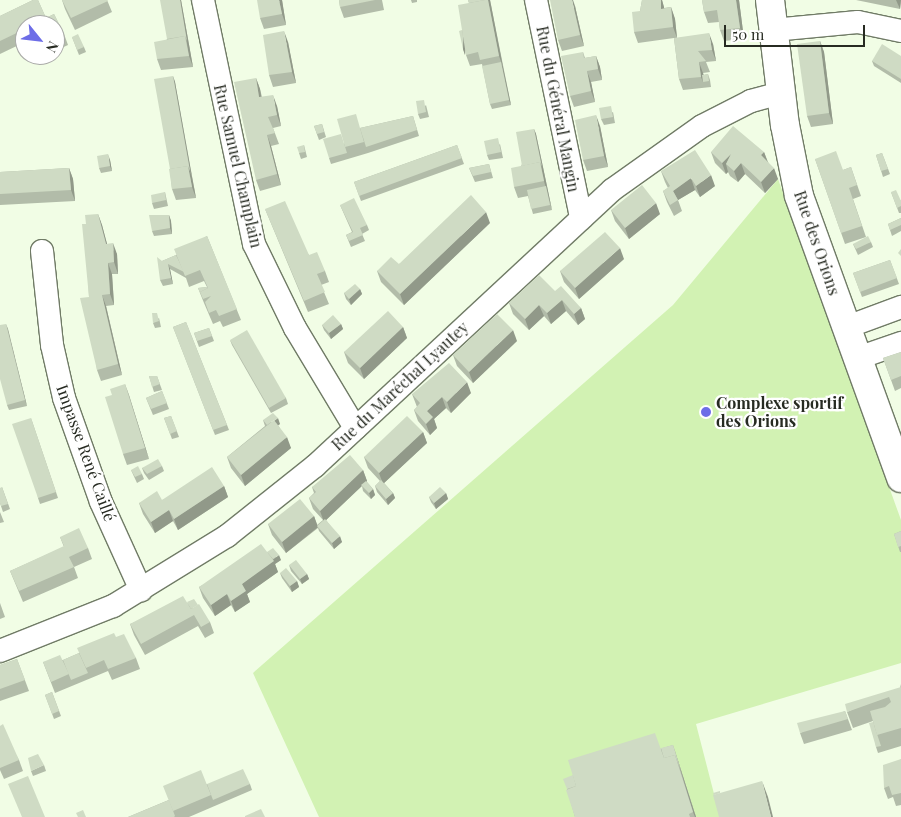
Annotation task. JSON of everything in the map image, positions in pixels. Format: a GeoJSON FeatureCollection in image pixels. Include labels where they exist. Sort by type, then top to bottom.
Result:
{"type":"FeatureCollection","features":[{"type":"Feature","properties":{"kind":"street","name":"Rue Samuel Champlain"},"geometry":{"type":"LineString","coordinates":[[203,0],[254,244],[295,328],[355,428]]}},
{"type":"Feature","properties":{"kind":"street","name":"Rue du Général Mangin"},"geometry":{"type":"LineString","coordinates":[[536,0],[581,218]]}},
{"type":"Feature","properties":{"kind":"street","name":"Rue des Orions"},"geometry":{"type":"LineString","coordinates":[[770,0],[781,93],[799,196],[901,478]]}},
{"type":"Feature","properties":{"kind":"street"},"geometry":{"type":"LineString","coordinates":[[773,30],[858,22],[901,31]]}},
{"type":"Feature","properties":{"kind":"street","name":"Rue du Maréchal Lyautey"},"geometry":{"type":"LineString","coordinates":[[0,651],[66,627],[141,590],[249,520],[355,428],[581,218],[630,176],[702,126],[751,101],[781,93]]}},
{"type":"Feature","properties":{"kind":"street","name":"Impasse René Caillé"},"geometry":{"type":"LineString","coordinates":[[42,251],[52,344],[64,398],[101,502],[141,590]]}},
{"type":"Feature","properties":{"kind":"street"},"geometry":{"type":"LineString","coordinates":[[847,327],[901,307]]}},
{"type":"Feature","properties":{"kind":"street"},"geometry":{"type":"LineString","coordinates":[[858,358],[901,343]]}},
{"type":"Feature","properties":{"kind":"green space","name":"Complexe sportif des Orions"},"geometry":{"type":"Polygon","coordinates":[[[778,179],[901,520],[901,663],[696,724],[720,817],[319,817],[253,673],[673,305],[778,179]]]}},
{"type":"Feature","properties":{"kind":"building"},"geometry":{"type":"Polygon","coordinates":[[[33,0],[38,0],[45,15],[15,15],[15,34],[0,41],[0,16],[33,0]]]}},
{"type":"Feature","properties":{"kind":"building"},"geometry":{"type":"Polygon","coordinates":[[[62,0],[107,0],[108,1],[71,18],[62,0]]]}},
{"type":"Feature","properties":{"kind":"building"},"geometry":{"type":"Polygon","coordinates":[[[160,0],[180,0],[187,41],[185,36],[167,39],[160,0]]]}},
{"type":"Feature","properties":{"kind":"building"},"geometry":{"type":"Polygon","coordinates":[[[257,0],[279,0],[282,14],[260,18],[257,0]]]}},
{"type":"Feature","properties":{"kind":"building"},"geometry":{"type":"Polygon","coordinates":[[[339,0],[375,0],[340,7],[339,0]]]}},
{"type":"Feature","properties":{"kind":"building"},"geometry":{"type":"Polygon","coordinates":[[[468,0],[485,0],[469,3],[468,0]]]}},
{"type":"Feature","properties":{"kind":"building"},"geometry":{"type":"Polygon","coordinates":[[[488,0],[499,56],[480,60],[478,52],[466,55],[458,5],[488,0]]]}},
{"type":"Feature","properties":{"kind":"building"},"geometry":{"type":"Polygon","coordinates":[[[550,0],[572,0],[580,35],[558,40],[550,0]]]}},
{"type":"Feature","properties":{"kind":"building"},"geometry":{"type":"Polygon","coordinates":[[[642,0],[661,0],[661,9],[671,7],[673,27],[634,32],[632,12],[640,11],[642,0]]]}},
{"type":"Feature","properties":{"kind":"building"},"geometry":{"type":"Polygon","coordinates":[[[702,0],[736,0],[740,28],[720,30],[717,10],[704,12],[702,0]]]}},
{"type":"Feature","properties":{"kind":"building"},"geometry":{"type":"Polygon","coordinates":[[[462,30],[463,37],[463,49],[459,31],[462,30]]]}},
{"type":"Feature","properties":{"kind":"building"},"geometry":{"type":"Polygon","coordinates":[[[284,31],[292,72],[269,75],[263,35],[284,31]]]}},
{"type":"Feature","properties":{"kind":"building"},"geometry":{"type":"Polygon","coordinates":[[[709,33],[712,50],[698,51],[706,61],[699,62],[701,77],[679,79],[674,38],[709,33]]]}},
{"type":"Feature","properties":{"kind":"building"},"geometry":{"type":"Polygon","coordinates":[[[78,34],[84,47],[77,50],[72,37],[78,34]]]}},
{"type":"Feature","properties":{"kind":"building"},"geometry":{"type":"Polygon","coordinates":[[[185,36],[189,56],[157,59],[154,42],[185,36]]]}},
{"type":"Feature","properties":{"kind":"building"},"geometry":{"type":"Polygon","coordinates":[[[820,41],[829,113],[807,116],[797,44],[820,41]]]}},
{"type":"Feature","properties":{"kind":"building"},"geometry":{"type":"Polygon","coordinates":[[[882,44],[901,56],[901,79],[872,61],[882,44]]]}},
{"type":"Feature","properties":{"kind":"building"},"geometry":{"type":"Polygon","coordinates":[[[583,52],[584,58],[596,56],[598,69],[587,71],[591,91],[570,96],[561,56],[583,52]]]}},
{"type":"Feature","properties":{"kind":"building"},"geometry":{"type":"Polygon","coordinates":[[[501,62],[509,100],[490,104],[482,66],[501,62]]]}},
{"type":"Feature","properties":{"kind":"building"},"geometry":{"type":"Polygon","coordinates":[[[708,74],[709,81],[703,82],[702,75],[708,74]]]}},
{"type":"Feature","properties":{"kind":"building"},"geometry":{"type":"Polygon","coordinates":[[[173,76],[190,171],[188,166],[170,169],[154,79],[173,76]]]}},
{"type":"Feature","properties":{"kind":"building"},"geometry":{"type":"Polygon","coordinates":[[[256,78],[259,97],[273,95],[277,115],[268,117],[275,133],[267,135],[277,174],[256,180],[234,82],[256,78]]]}},
{"type":"Feature","properties":{"kind":"building"},"geometry":{"type":"Polygon","coordinates":[[[424,100],[426,112],[418,114],[416,101],[424,100]]]}},
{"type":"Feature","properties":{"kind":"building"},"geometry":{"type":"Polygon","coordinates":[[[611,106],[613,117],[601,119],[599,108],[611,106]]]}},
{"type":"Feature","properties":{"kind":"building"},"geometry":{"type":"Polygon","coordinates":[[[356,114],[364,142],[345,147],[337,119],[356,114]]]}},
{"type":"Feature","properties":{"kind":"building"},"geometry":{"type":"Polygon","coordinates":[[[596,115],[604,156],[583,160],[575,120],[596,115]]]}},
{"type":"Feature","properties":{"kind":"building"},"geometry":{"type":"Polygon","coordinates":[[[413,116],[417,130],[366,147],[360,128],[413,116]]]}},
{"type":"Feature","properties":{"kind":"building"},"geometry":{"type":"Polygon","coordinates":[[[322,124],[324,132],[317,134],[314,126],[322,124]]]}},
{"type":"Feature","properties":{"kind":"building"},"geometry":{"type":"Polygon","coordinates":[[[733,126],[764,152],[761,155],[774,168],[761,182],[741,163],[734,171],[726,164],[731,154],[722,163],[711,152],[733,126]]]}},
{"type":"Feature","properties":{"kind":"building"},"geometry":{"type":"Polygon","coordinates":[[[534,129],[542,167],[540,162],[522,166],[516,132],[534,129]]]}},
{"type":"Feature","properties":{"kind":"building"},"geometry":{"type":"Polygon","coordinates":[[[341,134],[347,153],[329,158],[323,139],[341,134]]]}},
{"type":"Feature","properties":{"kind":"building"},"geometry":{"type":"Polygon","coordinates":[[[498,138],[501,152],[487,155],[484,141],[498,138]]]}},
{"type":"Feature","properties":{"kind":"building"},"geometry":{"type":"Polygon","coordinates":[[[304,145],[305,152],[299,153],[297,147],[304,145]]]}},
{"type":"Feature","properties":{"kind":"building"},"geometry":{"type":"Polygon","coordinates":[[[457,145],[462,158],[359,196],[354,182],[457,145]]]}},
{"type":"Feature","properties":{"kind":"building"},"geometry":{"type":"Polygon","coordinates":[[[695,150],[711,175],[696,186],[691,178],[673,191],[678,200],[670,205],[663,191],[670,186],[661,171],[695,150]]]}},
{"type":"Feature","properties":{"kind":"building"},"geometry":{"type":"Polygon","coordinates":[[[836,151],[843,170],[851,167],[857,185],[849,188],[862,226],[841,233],[815,159],[836,151]]]}},
{"type":"Feature","properties":{"kind":"building"},"geometry":{"type":"Polygon","coordinates":[[[882,153],[888,169],[881,171],[876,155],[882,153]]]}},
{"type":"Feature","properties":{"kind":"building"},"geometry":{"type":"Polygon","coordinates":[[[108,154],[110,166],[99,168],[97,156],[108,154]]]}},
{"type":"Feature","properties":{"kind":"building"},"geometry":{"type":"Polygon","coordinates":[[[540,162],[544,181],[514,187],[511,168],[540,162]]]}},
{"type":"Feature","properties":{"kind":"building"},"geometry":{"type":"Polygon","coordinates":[[[489,164],[491,172],[473,176],[469,168],[489,164]]]}},
{"type":"Feature","properties":{"kind":"building"},"geometry":{"type":"Polygon","coordinates":[[[188,166],[192,187],[172,189],[169,169],[188,166]]]}},
{"type":"Feature","properties":{"kind":"building"},"geometry":{"type":"Polygon","coordinates":[[[69,168],[71,190],[0,194],[0,172],[69,168]]]}},
{"type":"Feature","properties":{"kind":"building"},"geometry":{"type":"Polygon","coordinates":[[[642,185],[656,203],[625,228],[611,210],[642,185]]]}},
{"type":"Feature","properties":{"kind":"building"},"geometry":{"type":"Polygon","coordinates":[[[546,186],[550,205],[531,209],[527,190],[546,186]]]}},
{"type":"Feature","properties":{"kind":"building"},"geometry":{"type":"Polygon","coordinates":[[[896,190],[901,201],[901,206],[897,208],[891,192],[896,190]]]}},
{"type":"Feature","properties":{"kind":"building"},"geometry":{"type":"Polygon","coordinates":[[[165,192],[166,200],[152,203],[151,195],[165,192]]]}},
{"type":"Feature","properties":{"kind":"building"},"geometry":{"type":"Polygon","coordinates":[[[471,195],[486,212],[400,294],[377,271],[391,257],[399,264],[471,195]]]}},
{"type":"Feature","properties":{"kind":"building"},"geometry":{"type":"Polygon","coordinates":[[[354,198],[367,225],[360,228],[363,235],[349,241],[346,235],[353,232],[340,205],[354,198]]]}},
{"type":"Feature","properties":{"kind":"building"},"geometry":{"type":"Polygon","coordinates":[[[285,201],[309,255],[317,252],[325,271],[317,274],[325,292],[304,301],[265,209],[285,201]]]}},
{"type":"Feature","properties":{"kind":"building"},"geometry":{"type":"Polygon","coordinates":[[[98,214],[106,244],[113,243],[114,262],[108,263],[110,294],[102,295],[118,364],[97,370],[80,298],[89,297],[82,224],[86,224],[85,215],[98,214]]]}},
{"type":"Feature","properties":{"kind":"building"},"geometry":{"type":"Polygon","coordinates":[[[149,215],[169,215],[170,228],[152,231],[149,215]]]}},
{"type":"Feature","properties":{"kind":"building"},"geometry":{"type":"Polygon","coordinates":[[[901,218],[901,225],[890,230],[888,224],[901,218]]]}},
{"type":"Feature","properties":{"kind":"building"},"geometry":{"type":"Polygon","coordinates":[[[605,232],[620,248],[575,288],[560,271],[605,232]]]}},
{"type":"Feature","properties":{"kind":"building"},"geometry":{"type":"Polygon","coordinates":[[[207,236],[237,309],[219,316],[216,310],[209,313],[205,302],[211,296],[203,299],[200,292],[208,288],[200,270],[185,276],[174,249],[207,236]]]}},
{"type":"Feature","properties":{"kind":"building"},"geometry":{"type":"Polygon","coordinates":[[[868,236],[871,242],[856,249],[853,244],[868,236]]]}},
{"type":"Feature","properties":{"kind":"building"},"geometry":{"type":"Polygon","coordinates":[[[176,255],[184,272],[168,264],[171,278],[160,280],[157,257],[162,261],[176,255]]]}},
{"type":"Feature","properties":{"kind":"building"},"geometry":{"type":"Polygon","coordinates":[[[890,260],[897,278],[860,292],[853,273],[890,260]]]}},
{"type":"Feature","properties":{"kind":"building"},"geometry":{"type":"Polygon","coordinates":[[[539,275],[555,291],[561,286],[581,308],[574,314],[562,300],[547,313],[539,305],[525,319],[509,303],[539,275]]]}},
{"type":"Feature","properties":{"kind":"building"},"geometry":{"type":"Polygon","coordinates":[[[355,284],[360,289],[349,299],[344,293],[355,284]]]}},
{"type":"Feature","properties":{"kind":"building"},"geometry":{"type":"Polygon","coordinates":[[[207,287],[200,292],[202,297],[198,288],[207,287]]]}},
{"type":"Feature","properties":{"kind":"building"},"geometry":{"type":"Polygon","coordinates":[[[388,311],[403,327],[360,368],[344,352],[388,311]]]}},
{"type":"Feature","properties":{"kind":"building"},"geometry":{"type":"Polygon","coordinates":[[[152,313],[157,313],[159,321],[153,323],[152,313]]]}},
{"type":"Feature","properties":{"kind":"building"},"geometry":{"type":"Polygon","coordinates":[[[497,314],[513,330],[469,372],[453,355],[497,314]]]}},
{"type":"Feature","properties":{"kind":"building"},"geometry":{"type":"Polygon","coordinates":[[[333,315],[341,324],[329,333],[322,325],[333,315]]]}},
{"type":"Feature","properties":{"kind":"building"},"geometry":{"type":"Polygon","coordinates":[[[186,322],[227,425],[213,430],[173,327],[186,322]]]}},
{"type":"Feature","properties":{"kind":"building"},"geometry":{"type":"Polygon","coordinates":[[[6,324],[25,400],[7,405],[0,379],[0,325],[6,324]]]}},
{"type":"Feature","properties":{"kind":"building"},"geometry":{"type":"Polygon","coordinates":[[[209,328],[212,336],[197,341],[194,333],[209,328]]]}},
{"type":"Feature","properties":{"kind":"building"},"geometry":{"type":"Polygon","coordinates":[[[247,330],[286,398],[269,408],[230,340],[247,330]]]}},
{"type":"Feature","properties":{"kind":"building"},"geometry":{"type":"Polygon","coordinates":[[[901,352],[901,376],[891,380],[883,358],[901,352]]]}},
{"type":"Feature","properties":{"kind":"building"},"geometry":{"type":"Polygon","coordinates":[[[449,363],[467,382],[447,402],[442,397],[427,411],[433,417],[426,424],[414,410],[420,403],[412,394],[449,363]]]}},
{"type":"Feature","properties":{"kind":"building"},"geometry":{"type":"Polygon","coordinates":[[[149,376],[157,376],[160,384],[152,387],[149,376]]]}},
{"type":"Feature","properties":{"kind":"building"},"geometry":{"type":"Polygon","coordinates":[[[125,384],[145,448],[123,454],[105,397],[112,395],[110,389],[125,384]]]}},
{"type":"Feature","properties":{"kind":"building"},"geometry":{"type":"Polygon","coordinates":[[[162,391],[167,403],[151,409],[146,398],[162,391]]]}},
{"type":"Feature","properties":{"kind":"building"},"geometry":{"type":"Polygon","coordinates":[[[273,413],[278,418],[267,425],[263,420],[273,413]]]}},
{"type":"Feature","properties":{"kind":"building"},"geometry":{"type":"Polygon","coordinates":[[[171,416],[177,431],[170,434],[164,418],[171,416]]]}},
{"type":"Feature","properties":{"kind":"building"},"geometry":{"type":"Polygon","coordinates":[[[407,416],[423,432],[379,473],[364,457],[407,416]]]}},
{"type":"Feature","properties":{"kind":"building"},"geometry":{"type":"Polygon","coordinates":[[[31,418],[56,492],[38,498],[12,424],[31,418]]]}},
{"type":"Feature","properties":{"kind":"building"},"geometry":{"type":"Polygon","coordinates":[[[274,420],[287,437],[241,475],[227,457],[274,420]]]}},
{"type":"Feature","properties":{"kind":"building"},"geometry":{"type":"Polygon","coordinates":[[[350,455],[363,470],[320,511],[309,498],[316,492],[312,487],[350,455]]]}},
{"type":"Feature","properties":{"kind":"building"},"geometry":{"type":"Polygon","coordinates":[[[158,459],[162,466],[147,474],[142,468],[158,459]]]}},
{"type":"Feature","properties":{"kind":"building"},"geometry":{"type":"Polygon","coordinates":[[[138,466],[142,474],[135,477],[131,470],[138,466]]]}},
{"type":"Feature","properties":{"kind":"building"},"geometry":{"type":"Polygon","coordinates":[[[212,467],[224,486],[174,519],[169,510],[151,522],[139,503],[157,491],[162,500],[212,467]]]}},
{"type":"Feature","properties":{"kind":"building"},"geometry":{"type":"Polygon","coordinates":[[[381,480],[393,493],[386,499],[375,486],[381,480]]]}},
{"type":"Feature","properties":{"kind":"building"},"geometry":{"type":"Polygon","coordinates":[[[366,481],[373,489],[369,493],[361,485],[366,481]]]}},
{"type":"Feature","properties":{"kind":"building"},"geometry":{"type":"Polygon","coordinates":[[[2,487],[8,504],[1,506],[0,488],[2,487]]]}},
{"type":"Feature","properties":{"kind":"building"},"geometry":{"type":"Polygon","coordinates":[[[440,487],[446,493],[434,503],[429,497],[440,487]]]}},
{"type":"Feature","properties":{"kind":"building"},"geometry":{"type":"Polygon","coordinates":[[[300,499],[314,516],[282,542],[268,524],[300,499]]]}},
{"type":"Feature","properties":{"kind":"building"},"geometry":{"type":"Polygon","coordinates":[[[325,519],[340,536],[332,543],[317,526],[325,519]]]}},
{"type":"Feature","properties":{"kind":"building"},"geometry":{"type":"Polygon","coordinates":[[[79,528],[88,548],[69,557],[74,567],[19,591],[10,571],[64,546],[60,537],[79,528]]]}},
{"type":"Feature","properties":{"kind":"building"},"geometry":{"type":"Polygon","coordinates":[[[901,531],[901,546],[898,547],[894,534],[901,531]]]}},
{"type":"Feature","properties":{"kind":"building"},"geometry":{"type":"Polygon","coordinates":[[[261,544],[274,561],[242,584],[246,591],[231,601],[227,594],[211,605],[199,587],[261,544]]]}},
{"type":"Feature","properties":{"kind":"building"},"geometry":{"type":"Polygon","coordinates":[[[273,548],[279,555],[273,559],[267,552],[273,548]]]}},
{"type":"Feature","properties":{"kind":"building"},"geometry":{"type":"Polygon","coordinates":[[[296,560],[307,574],[300,579],[289,565],[296,560]]]}},
{"type":"Feature","properties":{"kind":"building"},"geometry":{"type":"Polygon","coordinates":[[[286,568],[297,581],[290,586],[280,573],[286,568]]]}},
{"type":"Feature","properties":{"kind":"building"},"geometry":{"type":"Polygon","coordinates":[[[183,596],[191,609],[199,604],[210,622],[201,627],[194,615],[141,644],[130,624],[183,596]]]}},
{"type":"Feature","properties":{"kind":"building"},"geometry":{"type":"Polygon","coordinates":[[[194,599],[198,605],[191,609],[187,602],[194,599]]]}},
{"type":"Feature","properties":{"kind":"building"},"geometry":{"type":"Polygon","coordinates":[[[114,633],[116,637],[124,634],[136,658],[108,669],[104,660],[86,668],[77,648],[114,633]]]}},
{"type":"Feature","properties":{"kind":"building"},"geometry":{"type":"Polygon","coordinates":[[[79,653],[88,673],[71,680],[63,660],[79,653]]]}},
{"type":"Feature","properties":{"kind":"building"},"geometry":{"type":"Polygon","coordinates":[[[60,655],[69,674],[51,682],[43,662],[60,655]]]}},
{"type":"Feature","properties":{"kind":"building"},"geometry":{"type":"Polygon","coordinates":[[[17,659],[25,680],[0,689],[0,665],[17,659]]]}},
{"type":"Feature","properties":{"kind":"building"},"geometry":{"type":"Polygon","coordinates":[[[901,687],[901,728],[877,735],[870,711],[885,707],[891,702],[889,697],[847,712],[845,704],[901,687]]]}},
{"type":"Feature","properties":{"kind":"building"},"geometry":{"type":"Polygon","coordinates":[[[52,692],[59,711],[52,714],[45,695],[52,692]]]}},
{"type":"Feature","properties":{"kind":"building"},"geometry":{"type":"Polygon","coordinates":[[[845,711],[848,719],[800,733],[797,723],[845,711]]]}},
{"type":"Feature","properties":{"kind":"building"},"geometry":{"type":"Polygon","coordinates":[[[873,722],[881,746],[876,747],[869,723],[873,722]]]}},
{"type":"Feature","properties":{"kind":"building"},"geometry":{"type":"Polygon","coordinates":[[[3,724],[19,760],[0,768],[0,726],[3,724]]]}},
{"type":"Feature","properties":{"kind":"building"},"geometry":{"type":"Polygon","coordinates":[[[655,733],[664,758],[675,755],[693,812],[689,814],[690,817],[575,817],[566,790],[576,786],[568,760],[655,733]]]}},
{"type":"Feature","properties":{"kind":"building"},"geometry":{"type":"Polygon","coordinates":[[[673,745],[681,771],[675,755],[664,758],[661,748],[673,745]]]}},
{"type":"Feature","properties":{"kind":"building"},"geometry":{"type":"Polygon","coordinates":[[[38,754],[44,765],[31,771],[28,758],[38,754]]]}},
{"type":"Feature","properties":{"kind":"building"},"geometry":{"type":"Polygon","coordinates":[[[901,759],[901,793],[892,795],[889,786],[884,788],[883,765],[901,759]]]}},
{"type":"Feature","properties":{"kind":"building"},"geometry":{"type":"Polygon","coordinates":[[[243,769],[250,784],[213,800],[207,784],[243,769]]]}},
{"type":"Feature","properties":{"kind":"building"},"geometry":{"type":"Polygon","coordinates":[[[201,770],[211,795],[173,811],[163,786],[201,770]]]}},
{"type":"Feature","properties":{"kind":"building"},"geometry":{"type":"Polygon","coordinates":[[[573,775],[576,786],[567,789],[563,779],[573,775]]]}},
{"type":"Feature","properties":{"kind":"building"},"geometry":{"type":"Polygon","coordinates":[[[28,776],[45,817],[22,817],[8,784],[28,776]]]}},
{"type":"Feature","properties":{"kind":"building"},"geometry":{"type":"Polygon","coordinates":[[[762,781],[771,817],[719,817],[713,795],[762,781]]]}},
{"type":"Feature","properties":{"kind":"building"},"geometry":{"type":"Polygon","coordinates":[[[169,800],[174,817],[128,817],[169,800]]]}},
{"type":"Feature","properties":{"kind":"building"},"geometry":{"type":"Polygon","coordinates":[[[261,809],[265,817],[245,817],[245,816],[261,809]]]}},
{"type":"Feature","properties":{"kind":"building"},"geometry":{"type":"Polygon","coordinates":[[[83,810],[86,817],[78,817],[76,813],[83,810]]]}},
{"type":"Feature","properties":{"kind":"place","name":"Complexe sportif des Orions"},"geometry":{"type":"Point","coordinates":[706,412]}}]}
